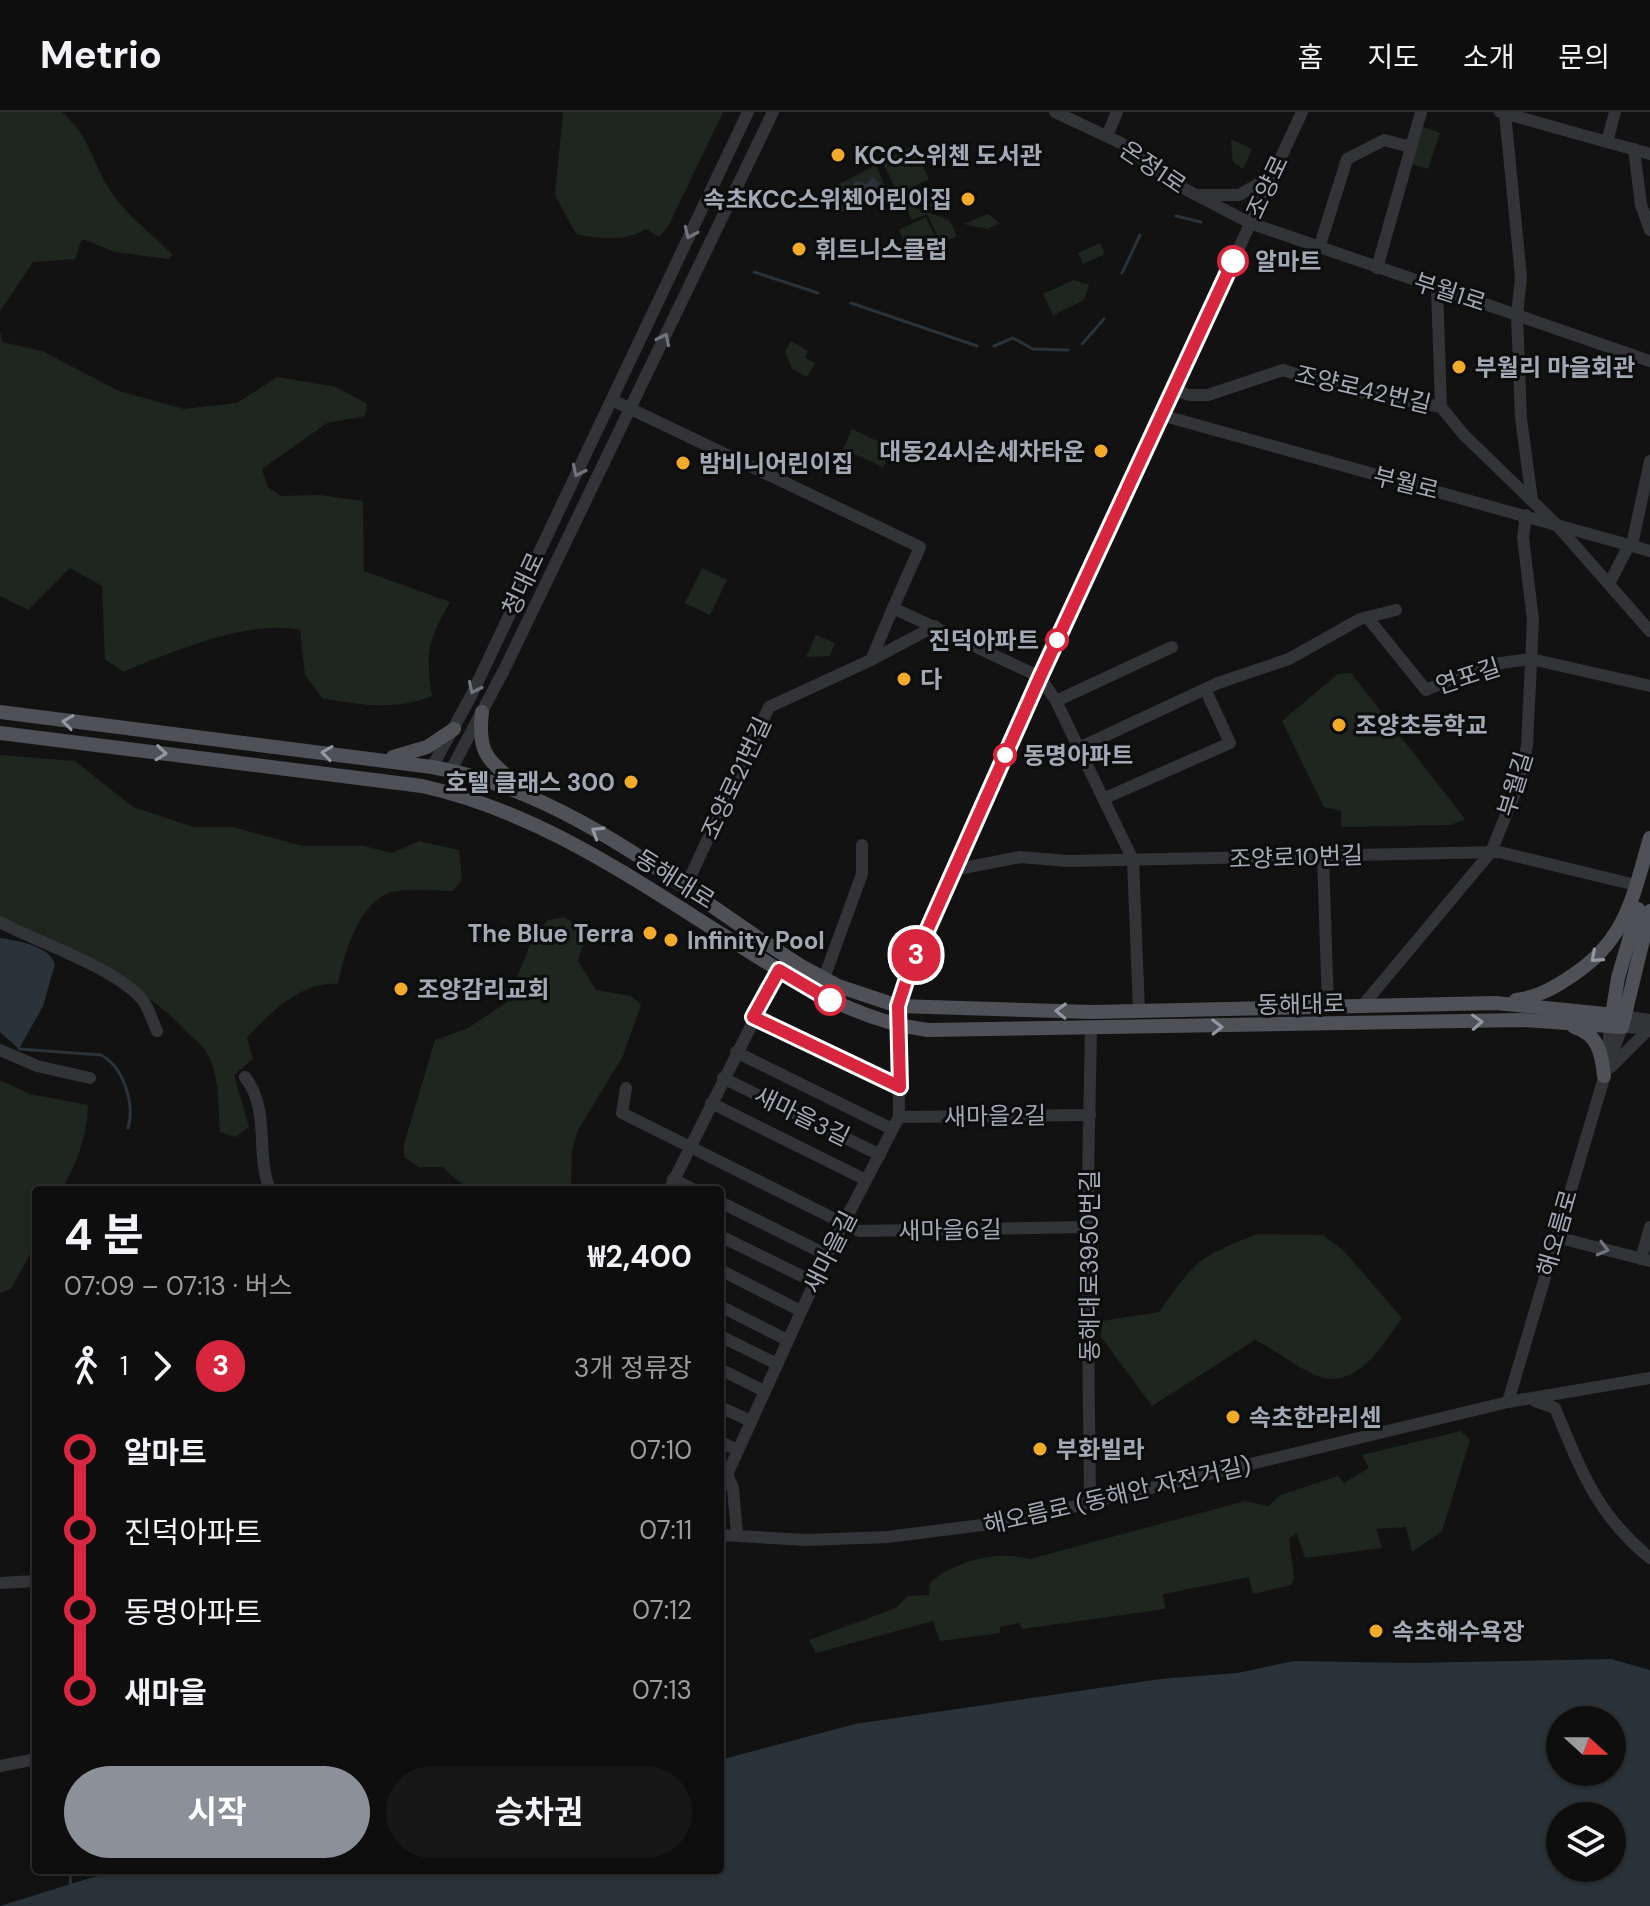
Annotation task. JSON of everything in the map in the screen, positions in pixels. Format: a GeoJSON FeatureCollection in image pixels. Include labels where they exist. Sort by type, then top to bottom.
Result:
{"type":"FeatureCollection","features":[{"type":"Feature","properties":{"kind":"main road","name":"동해대로"},"geometry":{"type":"LineString","coordinates":[[0,712],[451,770],[529,796],[571,816],[824,978],[898,1006],[1139,1011],[1496,1003],[1535,998],[1603,953],[1618,934],[1650,838]]}},
{"type":"Feature","properties":{"kind":"main road"},"geometry":{"type":"LineString","coordinates":[[482,712],[480,732],[486,758],[529,796]]}},
{"type":"Feature","properties":{"kind":"main road"},"geometry":{"type":"LineString","coordinates":[[380,760],[411,754],[454,729]]}},
{"type":"Feature","properties":{"kind":"main road","name":"동해대로"},"geometry":{"type":"LineString","coordinates":[[0,733],[422,786],[521,816],[560,835],[836,1004],[901,1027],[928,1030],[1139,1029],[1617,1021]]}},
{"type":"Feature","properties":{"kind":"main road"},"geometry":{"type":"LineString","coordinates":[[422,786],[432,767]]}},
{"type":"Feature","properties":{"kind":"main road"},"geometry":{"type":"LineString","coordinates":[[440,790],[451,770]]}},
{"type":"Feature","properties":{"kind":"main road"},"geometry":{"type":"LineString","coordinates":[[1617,1021],[1650,860]]}},
{"type":"Feature","properties":{"kind":"main road"},"geometry":{"type":"LineString","coordinates":[[1617,1021],[1650,911]]}},
{"type":"Feature","properties":{"kind":"main road","name":"동해대로"},"geometry":{"type":"LineString","coordinates":[[1496,1003],[1617,1021]]}},
{"type":"Feature","properties":{"kind":"main road"},"geometry":{"type":"LineString","coordinates":[[1139,1011],[1139,1029]]}},
{"type":"Feature","properties":{"kind":"main road"},"geometry":{"type":"LineString","coordinates":[[1559,1022],[1590,1035],[1602,1056],[1606,1071]]}},
{"type":"Feature","properties":{"kind":"street","name":"청대로"},"geometry":{"type":"LineString","coordinates":[[432,767],[508,618],[748,112]]}},
{"type":"Feature","properties":{"kind":"street","name":"청대로"},"geometry":{"type":"LineString","coordinates":[[451,770],[526,624],[773,112]]}},
{"type":"Feature","properties":{"kind":"street","name":"온정1로"},"geometry":{"type":"LineString","coordinates":[[1055,112],[1107,136],[1195,195],[1250,223]]}},
{"type":"Feature","properties":{"kind":"street"},"geometry":{"type":"LineString","coordinates":[[1107,136],[1117,112]]}},
{"type":"Feature","properties":{"kind":"street","name":"조양로"},"geometry":{"type":"LineString","coordinates":[[898,1006],[910,969],[1040,677],[1302,112]]}},
{"type":"Feature","properties":{"kind":"street"},"geometry":{"type":"LineString","coordinates":[[1377,268],[1421,112]]}},
{"type":"Feature","properties":{"kind":"street"},"geometry":{"type":"LineString","coordinates":[[1607,142],[1615,112]]}},
{"type":"Feature","properties":{"kind":"street"},"geometry":{"type":"LineString","coordinates":[[1532,500],[1521,418],[1517,315],[1521,277],[1502,113],[1650,154]]}},
{"type":"Feature","properties":{"kind":"street"},"geometry":{"type":"LineString","coordinates":[[1319,248],[1347,159],[1384,140],[1411,147]]}},
{"type":"Feature","properties":{"kind":"street"},"geometry":{"type":"LineString","coordinates":[[1634,149],[1641,205],[1650,230]]}},
{"type":"Feature","properties":{"kind":"street"},"geometry":{"type":"LineString","coordinates":[[1195,195],[1239,195],[1252,191],[1272,176]]}},
{"type":"Feature","properties":{"kind":"street","name":"부월1로"},"geometry":{"type":"LineString","coordinates":[[1250,223],[1650,361]]}},
{"type":"Feature","properties":{"kind":"street"},"geometry":{"type":"LineString","coordinates":[[1437,288],[1441,407]]}},
{"type":"Feature","properties":{"kind":"street","name":"조양로42번길"},"geometry":{"type":"LineString","coordinates":[[1173,389],[1189,395],[1208,395],[1283,370],[1340,388],[1441,407],[1464,435],[1556,524],[1650,631]]}},
{"type":"Feature","properties":{"kind":"street"},"geometry":{"type":"LineString","coordinates":[[612,400],[920,547],[871,660]]}},
{"type":"Feature","properties":{"kind":"street","name":"부월로"},"geometry":{"type":"LineString","coordinates":[[1161,415],[1650,551]]}},
{"type":"Feature","properties":{"kind":"street"},"geometry":{"type":"LineString","coordinates":[[1609,584],[1631,545],[1650,461]]}},
{"type":"Feature","properties":{"kind":"street","name":"부월길"},"geometry":{"type":"LineString","coordinates":[[1363,1005],[1491,852],[1519,783],[1527,746],[1533,620],[1523,538],[1526,515]]}},
{"type":"Feature","properties":{"kind":"street"},"geometry":{"type":"LineString","coordinates":[[893,608],[1040,677],[1056,701],[1081,747],[1133,860],[1139,1011]]}},
{"type":"Feature","properties":{"kind":"street"},"geometry":{"type":"LineString","coordinates":[[1081,747],[1218,683],[1289,659],[1367,617],[1396,610]]}},
{"type":"Feature","properties":{"kind":"street","name":"연포길"},"geometry":{"type":"LineString","coordinates":[[1367,617],[1426,690],[1486,665],[1531,659],[1650,686]]}},
{"type":"Feature","properties":{"kind":"street"},"geometry":{"type":"LineString","coordinates":[[508,618],[526,624]]}},
{"type":"Feature","properties":{"kind":"street","name":"조양로21번길"},"geometry":{"type":"LineString","coordinates":[[685,888],[769,707],[871,660],[935,626]]}},
{"type":"Feature","properties":{"kind":"street"},"geometry":{"type":"LineString","coordinates":[[1056,701],[1172,647]]}},
{"type":"Feature","properties":{"kind":"street"},"geometry":{"type":"LineString","coordinates":[[1105,798],[1230,743],[1206,691]]}},
{"type":"Feature","properties":{"kind":"street"},"geometry":{"type":"LineString","coordinates":[[824,978],[862,874],[862,845]]}},
{"type":"Feature","properties":{"kind":"street","name":"조양로10번길"},"geometry":{"type":"LineString","coordinates":[[953,870],[1020,857],[1068,861],[1491,852],[1516,854],[1636,885]]}},
{"type":"Feature","properties":{"kind":"street","name":"동해대로"},"geometry":{"type":"LineString","coordinates":[[1323,856],[1328,1008]]}},
{"type":"Feature","properties":{"kind":"street"},"geometry":{"type":"LineString","coordinates":[[0,922],[80,958],[121,983],[143,1000],[157,1031]]}},
{"type":"Feature","properties":{"kind":"street"},"geometry":{"type":"LineString","coordinates":[[671,1184],[779,970]]}},
{"type":"Feature","properties":{"kind":"street","name":"새마을길"},"geometry":{"type":"LineString","coordinates":[[724,1477],[827,1255],[895,1123],[900,1087],[901,1027],[898,1006]]}},
{"type":"Feature","properties":{"kind":"street"},"geometry":{"type":"LineString","coordinates":[[753,1017],[900,1087]]}},
{"type":"Feature","properties":{"kind":"street"},"geometry":{"type":"LineString","coordinates":[[1617,1021],[1650,1020]]}},
{"type":"Feature","properties":{"kind":"street"},"geometry":{"type":"LineString","coordinates":[[1617,1021],[1650,1028]]}},
{"type":"Feature","properties":{"kind":"street","name":"해오름로"},"geometry":{"type":"LineString","coordinates":[[1508,1402],[1606,1071],[1617,1021]]}},
{"type":"Feature","properties":{"kind":"street"},"geometry":{"type":"LineString","coordinates":[[1606,1071],[1650,1028]]}},
{"type":"Feature","properties":{"kind":"street","name":"동해대로3950번길"},"geometry":{"type":"LineString","coordinates":[[1090,1503],[1087,1227],[1091,1029]]}},
{"type":"Feature","properties":{"kind":"street"},"geometry":{"type":"LineString","coordinates":[[0,1050],[37,1066],[90,1078]]}},
{"type":"Feature","properties":{"kind":"street","name":"새마을2길"},"geometry":{"type":"LineString","coordinates":[[736,1052],[895,1123],[1090,1115]]}},
{"type":"Feature","properties":{"kind":"street"},"geometry":{"type":"LineString","coordinates":[[245,1077],[255,1092],[262,1115],[270,1186]]}},
{"type":"Feature","properties":{"kind":"street","name":"새마을3길"},"geometry":{"type":"LineString","coordinates":[[723,1078],[880,1155]]}},
{"type":"Feature","properties":{"kind":"street","name":"새마을6길"},"geometry":{"type":"LineString","coordinates":[[626,1088],[622,1113],[859,1231],[1087,1227]]}},
{"type":"Feature","properties":{"kind":"street"},"geometry":{"type":"LineString","coordinates":[[711,1103],[866,1180]]}},
{"type":"Feature","properties":{"kind":"street"},"geometry":{"type":"LineString","coordinates":[[724,1204],[827,1255]]}},
{"type":"Feature","properties":{"kind":"street"},"geometry":{"type":"LineString","coordinates":[[1556,1237],[1645,1260],[1650,1227]]}},
{"type":"Feature","properties":{"kind":"street"},"geometry":{"type":"LineString","coordinates":[[724,1238],[814,1282]]}},
{"type":"Feature","properties":{"kind":"street"},"geometry":{"type":"LineString","coordinates":[[724,1272],[801,1311]]}},
{"type":"Feature","properties":{"kind":"street"},"geometry":{"type":"LineString","coordinates":[[724,1308],[787,1340]]}},
{"type":"Feature","properties":{"kind":"street"},"geometry":{"type":"LineString","coordinates":[[724,1338],[777,1364]]}},
{"type":"Feature","properties":{"kind":"street"},"geometry":{"type":"LineString","coordinates":[[724,1371],[764,1391]]}},
{"type":"Feature","properties":{"kind":"street"},"geometry":{"type":"LineString","coordinates":[[1508,1402],[1650,1378]]}},
{"type":"Feature","properties":{"kind":"street"},"geometry":{"type":"LineString","coordinates":[[1508,1402],[1543,1401],[1555,1408],[1592,1495],[1616,1527],[1650,1558]]}},
{"type":"Feature","properties":{"kind":"street","name":"해오름로 (동해안 자전거길)"},"geometry":{"type":"LineString","coordinates":[[724,1535],[807,1540],[929,1534],[1014,1521],[1508,1402]]}},
{"type":"Feature","properties":{"kind":"street"},"geometry":{"type":"LineString","coordinates":[[724,1409],[751,1421]]}},
{"type":"Feature","properties":{"kind":"street"},"geometry":{"type":"LineString","coordinates":[[724,1444],[738,1450]]}},
{"type":"Feature","properties":{"kind":"street"},"geometry":{"type":"LineString","coordinates":[[724,1480],[733,1488],[737,1534]]}},
{"type":"Feature","properties":{"kind":"street"},"geometry":{"type":"LineString","coordinates":[[0,1583],[32,1581]]}},
{"type":"Feature","properties":{"kind":"street"},"geometry":{"type":"LineString","coordinates":[[0,1766],[32,1760]]}},
{"type":"Feature","properties":{"kind":"shaded area"},"geometry":{"type":"Polygon","coordinates":[[[0,112],[62,112],[79,131],[111,192],[173,255],[168,259],[115,252],[82,239],[75,259],[33,262],[0,311],[0,112]]]}},
{"type":"Feature","properties":{"kind":"shaded area"},"geometry":{"type":"Polygon","coordinates":[[[563,112],[723,112],[668,227],[659,237],[646,229],[629,236],[612,238],[576,234],[555,195],[563,112]]]}},
{"type":"Feature","properties":{"kind":"shaded area"},"geometry":{"type":"Polygon","coordinates":[[[1423,127],[1440,133],[1428,169],[1412,164],[1423,127]]]}},
{"type":"Feature","properties":{"kind":"shaded area"},"geometry":{"type":"Polygon","coordinates":[[[1231,139],[1252,149],[1243,169],[1233,162],[1231,139]]]}},
{"type":"Feature","properties":{"kind":"shaded area"},"geometry":{"type":"Polygon","coordinates":[[[913,146],[929,179],[898,194],[882,161],[913,146]]]}},
{"type":"Feature","properties":{"kind":"shaded area"},"geometry":{"type":"Polygon","coordinates":[[[876,165],[889,196],[837,214],[827,203],[831,188],[876,165]]]}},
{"type":"Feature","properties":{"kind":"shaded area"},"geometry":{"type":"Polygon","coordinates":[[[873,177],[881,185],[875,195],[865,190],[854,203],[835,195],[841,186],[849,190],[856,181],[867,184],[873,177]]]}},
{"type":"Feature","properties":{"kind":"shaded area"},"geometry":{"type":"Polygon","coordinates":[[[932,186],[945,212],[905,198],[932,186]]]}},
{"type":"Feature","properties":{"kind":"shaded area"},"geometry":{"type":"Polygon","coordinates":[[[904,204],[949,220],[957,236],[941,243],[927,214],[912,220],[904,204]]]}},
{"type":"Feature","properties":{"kind":"shaded area"},"geometry":{"type":"Polygon","coordinates":[[[988,214],[1000,223],[987,229],[964,224],[988,214]]]}},
{"type":"Feature","properties":{"kind":"shaded area"},"geometry":{"type":"Polygon","coordinates":[[[926,217],[938,243],[911,255],[899,230],[926,217]]]}},
{"type":"Feature","properties":{"kind":"shaded area"},"geometry":{"type":"Polygon","coordinates":[[[1100,243],[1105,254],[1083,264],[1078,253],[1100,243]]]}},
{"type":"Feature","properties":{"kind":"shaded area"},"geometry":{"type":"Polygon","coordinates":[[[1074,280],[1089,285],[1084,300],[1053,315],[1043,294],[1074,280]]]}},
{"type":"Feature","properties":{"kind":"shaded area"},"geometry":{"type":"Polygon","coordinates":[[[0,332],[3,342],[42,351],[119,391],[184,409],[237,403],[277,377],[336,387],[367,404],[365,416],[327,423],[262,469],[268,487],[281,496],[319,495],[363,501],[364,571],[450,602],[430,647],[432,696],[391,705],[322,698],[305,675],[300,630],[280,628],[258,629],[211,639],[123,672],[105,659],[102,586],[70,568],[28,610],[0,596],[0,332]]]}},
{"type":"Feature","properties":{"kind":"shaded area"},"geometry":{"type":"Polygon","coordinates":[[[791,341],[808,351],[805,358],[815,363],[807,377],[792,369],[785,352],[791,341]]]}},
{"type":"Feature","properties":{"kind":"shaded area"},"geometry":{"type":"Polygon","coordinates":[[[852,429],[892,448],[883,467],[843,449],[852,429]]]}},
{"type":"Feature","properties":{"kind":"shaded area"},"geometry":{"type":"Polygon","coordinates":[[[702,568],[727,580],[710,615],[685,603],[702,568]]]}},
{"type":"Feature","properties":{"kind":"shaded area"},"geometry":{"type":"Polygon","coordinates":[[[816,635],[835,643],[830,656],[806,657],[816,635]]]}},
{"type":"Feature","properties":{"kind":"shaded area"},"geometry":{"type":"Polygon","coordinates":[[[1351,673],[1465,819],[1451,825],[1341,827],[1341,811],[1324,807],[1282,721],[1338,674],[1351,673]]]}},
{"type":"Feature","properties":{"kind":"shaded area"},"geometry":{"type":"Polygon","coordinates":[[[0,755],[75,761],[133,807],[194,827],[233,827],[302,846],[364,846],[392,853],[419,841],[459,850],[462,880],[453,891],[403,890],[378,899],[357,927],[338,984],[312,987],[300,993],[247,1037],[253,1059],[234,1075],[249,1127],[235,1137],[220,1132],[216,1081],[207,1053],[166,1012],[99,966],[0,916],[0,755]]]}},
{"type":"Feature","properties":{"kind":"shaded area"},"geometry":{"type":"Polygon","coordinates":[[[564,917],[580,926],[584,940],[578,961],[596,990],[631,996],[641,1005],[623,1056],[578,1130],[572,1150],[571,1186],[464,1186],[442,1167],[419,1167],[404,1157],[404,1144],[435,1040],[468,1028],[507,1002],[532,940],[548,920],[564,917]]]}},
{"type":"Feature","properties":{"kind":"shaded area"},"geometry":{"type":"Polygon","coordinates":[[[0,938],[39,948],[55,964],[43,1006],[19,1049],[0,1032],[0,938]]]}},
{"type":"Feature","properties":{"kind":"shaded area"},"geometry":{"type":"Polygon","coordinates":[[[0,1080],[30,1094],[88,1105],[83,1139],[64,1186],[32,1186],[32,1250],[11,1289],[0,1293],[0,1080]]]}},
{"type":"Feature","properties":{"kind":"shaded area"},"geometry":{"type":"Polygon","coordinates":[[[1258,1234],[1323,1235],[1343,1250],[1402,1318],[1367,1363],[1344,1377],[1330,1379],[1315,1375],[1255,1340],[1152,1406],[1101,1337],[1102,1321],[1159,1312],[1200,1262],[1223,1248],[1258,1234]]]}},
{"type":"Feature","properties":{"kind":"shaded area"},"geometry":{"type":"Polygon","coordinates":[[[1461,1431],[1470,1440],[1442,1531],[1412,1552],[1406,1527],[1376,1529],[1382,1548],[1305,1558],[1297,1534],[1289,1538],[1294,1578],[1291,1585],[1253,1594],[1249,1577],[1163,1594],[1165,1609],[1022,1629],[1019,1623],[1000,1627],[1000,1633],[940,1641],[933,1621],[816,1653],[809,1640],[896,1608],[907,1596],[929,1595],[930,1582],[952,1568],[977,1559],[1004,1556],[1030,1559],[1245,1501],[1268,1506],[1281,1495],[1338,1476],[1344,1483],[1369,1468],[1362,1455],[1461,1431]]]}},
{"type":"Feature","properties":{"kind":"shaded area"},"geometry":{"type":"Polygon","coordinates":[[[1611,1659],[1650,1670],[1650,1906],[0,1906],[103,1874],[724,1874],[724,1759],[855,1724],[1160,1679],[1237,1673],[1294,1661],[1410,1663],[1611,1659]]]}},
{"type":"Feature","properties":{"kind":"waterway"},"geometry":{"type":"LineString","coordinates":[[1176,216],[1201,222]]}},
{"type":"Feature","properties":{"kind":"waterway"},"geometry":{"type":"LineString","coordinates":[[1122,273],[1140,235]]}},
{"type":"Feature","properties":{"kind":"waterway"},"geometry":{"type":"LineString","coordinates":[[754,272],[818,293]]}},
{"type":"Feature","properties":{"kind":"waterway"},"geometry":{"type":"LineString","coordinates":[[851,303],[977,346]]}},
{"type":"Feature","properties":{"kind":"waterway"},"geometry":{"type":"LineString","coordinates":[[1082,344],[1104,319]]}},
{"type":"Feature","properties":{"kind":"waterway"},"geometry":{"type":"LineString","coordinates":[[994,346],[1013,338],[1033,349],[1068,350]]}},
{"type":"Feature","properties":{"kind":"waterway"},"geometry":{"type":"LineString","coordinates":[[19,1049],[101,1055],[116,1068],[126,1087],[130,1109],[128,1128]]}},
{"type":"Feature","properties":{"kind":"waterway"},"geometry":{"type":"LineString","coordinates":[[70,1886],[71,1874]]}},
{"type":"Feature","properties":{"kind":"bus line","name":"3"},"geometry":{"type":"LineString","coordinates":[[830,1000],[779,970],[753,1017],[900,1087],[901,1027],[898,1006],[910,969],[1040,677],[1233,261]]}},
{"type":"Feature","properties":{"kind":"place","name":"KCC스위첸 도서관"},"geometry":{"type":"Point","coordinates":[838,155]}},
{"type":"Feature","properties":{"kind":"place","name":"속초KCC스위첸어린이집"},"geometry":{"type":"Point","coordinates":[968,199]}},
{"type":"Feature","properties":{"kind":"place","name":"휘트니스클럽"},"geometry":{"type":"Point","coordinates":[799,249]}},
{"type":"Feature","properties":{"kind":"place","name":"알마트"},"geometry":{"type":"Point","coordinates":[1233,261]}},
{"type":"Feature","properties":{"kind":"place","name":"부월리 마을회관"},"geometry":{"type":"Point","coordinates":[1459,367]}},
{"type":"Feature","properties":{"kind":"place","name":"대동24시손세차타운"},"geometry":{"type":"Point","coordinates":[1101,451]}},
{"type":"Feature","properties":{"kind":"place","name":"밤비니어린이집"},"geometry":{"type":"Point","coordinates":[683,463]}},
{"type":"Feature","properties":{"kind":"place","name":"진덕아파트"},"geometry":{"type":"Point","coordinates":[1057,640]}},
{"type":"Feature","properties":{"kind":"place","name":"다"},"geometry":{"type":"Point","coordinates":[904,679]}},
{"type":"Feature","properties":{"kind":"place","name":"조양초등학교"},"geometry":{"type":"Point","coordinates":[1339,725]}},
{"type":"Feature","properties":{"kind":"place","name":"동명아파트"},"geometry":{"type":"Point","coordinates":[1005,755]}},
{"type":"Feature","properties":{"kind":"place","name":"호텔 클래스 300"},"geometry":{"type":"Point","coordinates":[631,782]}},
{"type":"Feature","properties":{"kind":"place","name":"The Blue Terra"},"geometry":{"type":"Point","coordinates":[650,933]}},
{"type":"Feature","properties":{"kind":"place","name":"Infinity Pool"},"geometry":{"type":"Point","coordinates":[671,940]}},
{"type":"Feature","properties":{"kind":"place","name":"조양감리교회"},"geometry":{"type":"Point","coordinates":[401,989]}},
{"type":"Feature","properties":{"kind":"place","name":"속초한라리센"},"geometry":{"type":"Point","coordinates":[1233,1417]}},
{"type":"Feature","properties":{"kind":"place","name":"부화빌라"},"geometry":{"type":"Point","coordinates":[1040,1449]}},
{"type":"Feature","properties":{"kind":"place","name":"속초해수욕장"},"geometry":{"type":"Point","coordinates":[1376,1631]}}]}
